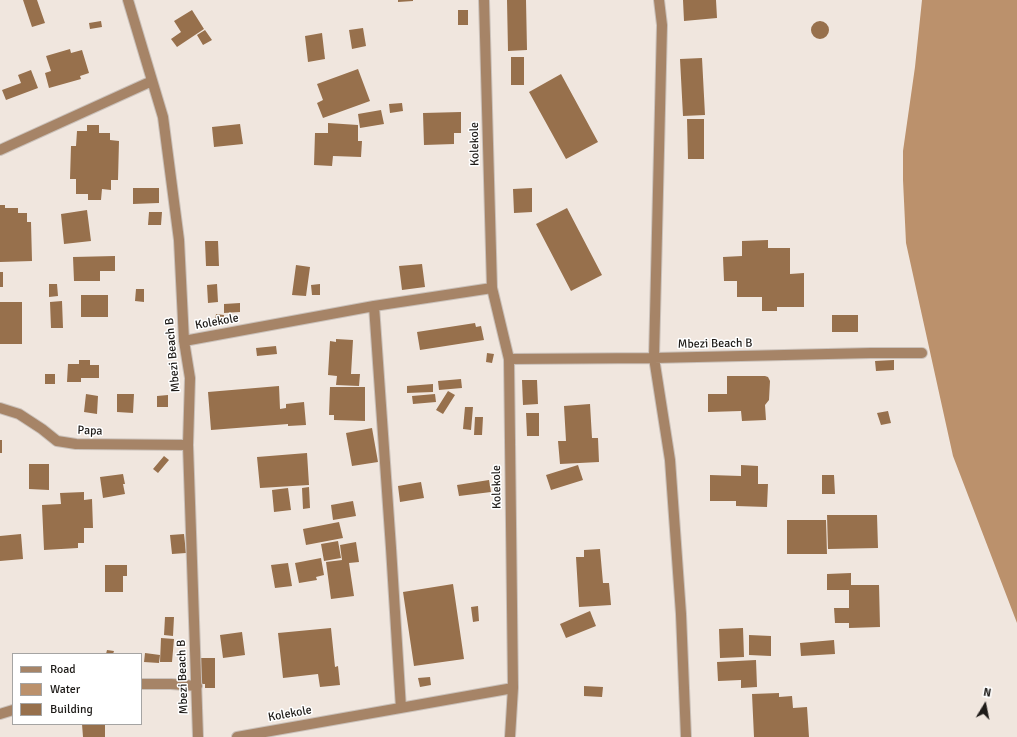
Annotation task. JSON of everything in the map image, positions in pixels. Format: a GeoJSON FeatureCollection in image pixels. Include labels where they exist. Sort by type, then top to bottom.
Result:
{"type":"FeatureCollection","features":[{"type":"Feature","properties":{"kind":"street","name":"Mbezi Beach B"},"geometry":{"type":"LineString","coordinates":[[128,0],[163,116],[179,240],[184,341],[190,378],[188,445],[198,737]]}},
{"type":"Feature","properties":{"kind":"street","name":"Kolekole"},"geometry":{"type":"LineString","coordinates":[[484,0],[492,288],[509,359],[513,688],[510,737]]}},
{"type":"Feature","properties":{"kind":"street"},"geometry":{"type":"LineString","coordinates":[[659,0],[662,25],[654,358],[670,460],[681,614],[686,737]]}},
{"type":"Feature","properties":{"kind":"street"},"geometry":{"type":"LineString","coordinates":[[0,150],[152,81]]}},
{"type":"Feature","properties":{"kind":"street","name":"Kolekole"},"geometry":{"type":"LineString","coordinates":[[184,341],[374,306],[492,288]]}},
{"type":"Feature","properties":{"kind":"street"},"geometry":{"type":"LineString","coordinates":[[374,306],[401,708]]}},
{"type":"Feature","properties":{"kind":"street","name":"Mbezi Beach B"},"geometry":{"type":"LineString","coordinates":[[509,359],[922,353]]}},
{"type":"Feature","properties":{"kind":"street","name":"Papa"},"geometry":{"type":"LineString","coordinates":[[0,408],[19,414],[42,428],[57,441],[76,444],[188,445]]}},
{"type":"Feature","properties":{"kind":"street"},"geometry":{"type":"LineString","coordinates":[[142,684],[197,686]]}},
{"type":"Feature","properties":{"kind":"street","name":"Kolekole"},"geometry":{"type":"LineString","coordinates":[[237,737],[513,688]]}},
{"type":"Feature","properties":{"kind":"street"},"geometry":{"type":"LineString","coordinates":[[0,714],[12,710]]}},
{"type":"Feature","properties":{"kind":"water"},"geometry":{"type":"Polygon","coordinates":[[[922,0],[1017,0],[1017,623],[953,456],[906,243],[903,151],[915,67],[922,0]]]}},
{"type":"Feature","properties":{"kind":"building"},"geometry":{"type":"Polygon","coordinates":[[[23,0],[37,0],[45,23],[32,27],[23,0]]]}},
{"type":"Feature","properties":{"kind":"building"},"geometry":{"type":"Polygon","coordinates":[[[398,0],[413,0],[413,1],[398,2],[398,0]]]}},
{"type":"Feature","properties":{"kind":"building"},"geometry":{"type":"Polygon","coordinates":[[[507,0],[526,0],[527,50],[508,51],[507,0]]]}},
{"type":"Feature","properties":{"kind":"building"},"geometry":{"type":"Polygon","coordinates":[[[683,0],[716,0],[717,18],[684,21],[683,0]]]}},
{"type":"Feature","properties":{"kind":"building"},"geometry":{"type":"Polygon","coordinates":[[[192,10],[204,29],[177,47],[171,39],[181,32],[174,21],[192,10]]]}},
{"type":"Feature","properties":{"kind":"building"},"geometry":{"type":"Polygon","coordinates":[[[458,10],[468,10],[468,25],[458,25],[458,10]]]}},
{"type":"Feature","properties":{"kind":"building"},"geometry":{"type":"Polygon","coordinates":[[[101,21],[102,27],[90,29],[89,23],[101,21]]]}},
{"type":"Feature","properties":{"kind":"building"},"geometry":{"type":"Polygon","coordinates":[[[816,21],[824,21],[829,26],[827,37],[824,39],[816,39],[811,34],[811,26],[816,21]]]}},
{"type":"Feature","properties":{"kind":"building"},"geometry":{"type":"Polygon","coordinates":[[[363,28],[366,46],[352,49],[349,30],[363,28]]]}},
{"type":"Feature","properties":{"kind":"building"},"geometry":{"type":"Polygon","coordinates":[[[205,30],[212,40],[203,45],[197,35],[205,30]]]}},
{"type":"Feature","properties":{"kind":"building"},"geometry":{"type":"Polygon","coordinates":[[[322,33],[325,59],[308,62],[305,36],[322,33]]]}},
{"type":"Feature","properties":{"kind":"building"},"geometry":{"type":"Polygon","coordinates":[[[70,49],[71,53],[82,50],[89,73],[80,76],[81,79],[49,88],[45,73],[51,71],[46,56],[70,49]]]}},
{"type":"Feature","properties":{"kind":"building"},"geometry":{"type":"Polygon","coordinates":[[[511,57],[524,57],[524,85],[511,85],[511,57]]]}},
{"type":"Feature","properties":{"kind":"building"},"geometry":{"type":"Polygon","coordinates":[[[702,58],[705,115],[683,116],[680,59],[702,58]]]}},
{"type":"Feature","properties":{"kind":"building"},"geometry":{"type":"Polygon","coordinates":[[[358,69],[370,101],[323,118],[317,103],[323,100],[317,84],[358,69]]]}},
{"type":"Feature","properties":{"kind":"building"},"geometry":{"type":"Polygon","coordinates":[[[31,70],[38,88],[6,100],[2,90],[21,83],[18,75],[31,70]]]}},
{"type":"Feature","properties":{"kind":"building"},"geometry":{"type":"Polygon","coordinates":[[[561,74],[598,142],[566,159],[529,92],[561,74]]]}},
{"type":"Feature","properties":{"kind":"building"},"geometry":{"type":"Polygon","coordinates":[[[402,103],[403,111],[390,113],[389,104],[402,103]]]}},
{"type":"Feature","properties":{"kind":"building"},"geometry":{"type":"Polygon","coordinates":[[[381,110],[384,124],[360,128],[358,114],[381,110]]]}},
{"type":"Feature","properties":{"kind":"building"},"geometry":{"type":"Polygon","coordinates":[[[461,112],[461,133],[454,133],[454,144],[424,145],[423,113],[461,112]]]}},
{"type":"Feature","properties":{"kind":"building"},"geometry":{"type":"Polygon","coordinates":[[[687,119],[704,119],[704,159],[688,159],[687,119]]]}},
{"type":"Feature","properties":{"kind":"building"},"geometry":{"type":"Polygon","coordinates":[[[328,123],[358,125],[358,141],[362,141],[361,157],[333,156],[332,166],[314,165],[315,133],[328,133],[328,123]]]}},
{"type":"Feature","properties":{"kind":"building"},"geometry":{"type":"Polygon","coordinates":[[[240,124],[243,144],[214,147],[212,127],[240,124]]]}},
{"type":"Feature","properties":{"kind":"building"},"geometry":{"type":"Polygon","coordinates":[[[87,125],[99,125],[99,133],[110,133],[110,140],[119,141],[118,180],[111,180],[111,190],[102,189],[101,200],[88,200],[88,194],[76,194],[76,179],[70,179],[71,146],[76,146],[77,131],[87,131],[87,125]]]}},
{"type":"Feature","properties":{"kind":"building"},"geometry":{"type":"Polygon","coordinates":[[[133,188],[159,188],[159,203],[133,204],[133,188]]]}},
{"type":"Feature","properties":{"kind":"building"},"geometry":{"type":"Polygon","coordinates":[[[532,188],[532,212],[514,213],[513,189],[532,188]]]}},
{"type":"Feature","properties":{"kind":"building"},"geometry":{"type":"Polygon","coordinates":[[[0,205],[5,205],[5,208],[18,208],[18,213],[27,213],[27,222],[31,222],[32,261],[0,262],[0,205]]]}},
{"type":"Feature","properties":{"kind":"building"},"geometry":{"type":"Polygon","coordinates":[[[567,208],[602,275],[571,291],[536,224],[567,208]]]}},
{"type":"Feature","properties":{"kind":"building"},"geometry":{"type":"Polygon","coordinates":[[[87,210],[91,241],[64,244],[61,214],[87,210]]]}},
{"type":"Feature","properties":{"kind":"building"},"geometry":{"type":"Polygon","coordinates":[[[149,212],[162,212],[161,225],[148,225],[149,212]]]}},
{"type":"Feature","properties":{"kind":"building"},"geometry":{"type":"Polygon","coordinates":[[[768,240],[768,248],[790,248],[790,274],[804,273],[804,307],[777,307],[777,311],[762,311],[762,297],[737,297],[737,281],[724,281],[723,257],[742,256],[742,241],[768,240]]]}},
{"type":"Feature","properties":{"kind":"building"},"geometry":{"type":"Polygon","coordinates":[[[205,241],[218,241],[219,266],[206,266],[205,241]]]}},
{"type":"Feature","properties":{"kind":"building"},"geometry":{"type":"Polygon","coordinates":[[[115,256],[115,271],[100,271],[100,281],[74,281],[73,257],[115,256]]]}},
{"type":"Feature","properties":{"kind":"building"},"geometry":{"type":"Polygon","coordinates":[[[422,264],[425,287],[402,290],[399,266],[422,264]]]}},
{"type":"Feature","properties":{"kind":"building"},"geometry":{"type":"Polygon","coordinates":[[[296,265],[310,267],[306,296],[292,295],[296,265]]]}},
{"type":"Feature","properties":{"kind":"building"},"geometry":{"type":"Polygon","coordinates":[[[0,272],[3,272],[3,287],[0,287],[0,272]]]}},
{"type":"Feature","properties":{"kind":"building"},"geometry":{"type":"Polygon","coordinates":[[[49,284],[57,284],[58,296],[49,297],[49,284]]]}},
{"type":"Feature","properties":{"kind":"building"},"geometry":{"type":"Polygon","coordinates":[[[217,284],[218,302],[208,303],[207,285],[217,284]]]}},
{"type":"Feature","properties":{"kind":"building"},"geometry":{"type":"Polygon","coordinates":[[[320,284],[320,295],[312,295],[311,285],[320,284]]]}},
{"type":"Feature","properties":{"kind":"building"},"geometry":{"type":"Polygon","coordinates":[[[136,289],[144,289],[144,302],[135,301],[136,289]]]}},
{"type":"Feature","properties":{"kind":"building"},"geometry":{"type":"Polygon","coordinates":[[[81,295],[108,295],[108,317],[81,317],[81,295]]]}},
{"type":"Feature","properties":{"kind":"building"},"geometry":{"type":"Polygon","coordinates":[[[62,301],[63,328],[51,328],[50,302],[62,301]]]}},
{"type":"Feature","properties":{"kind":"building"},"geometry":{"type":"Polygon","coordinates":[[[0,302],[22,302],[22,344],[0,344],[0,302]]]}},
{"type":"Feature","properties":{"kind":"building"},"geometry":{"type":"Polygon","coordinates":[[[240,303],[240,312],[224,313],[224,304],[240,303]]]}},
{"type":"Feature","properties":{"kind":"building"},"geometry":{"type":"Polygon","coordinates":[[[216,314],[224,315],[223,323],[215,321],[216,314]]]}},
{"type":"Feature","properties":{"kind":"building"},"geometry":{"type":"Polygon","coordinates":[[[832,315],[858,315],[858,332],[832,332],[832,315]]]}},
{"type":"Feature","properties":{"kind":"building"},"geometry":{"type":"Polygon","coordinates":[[[475,323],[476,327],[481,326],[484,340],[420,350],[417,332],[475,323]]]}},
{"type":"Feature","properties":{"kind":"building"},"geometry":{"type":"Polygon","coordinates":[[[336,339],[353,340],[351,374],[360,374],[359,386],[336,385],[337,376],[328,375],[330,341],[336,342],[336,339]]]}},
{"type":"Feature","properties":{"kind":"building"},"geometry":{"type":"Polygon","coordinates":[[[276,346],[277,354],[257,356],[256,348],[276,346]]]}},
{"type":"Feature","properties":{"kind":"building"},"geometry":{"type":"Polygon","coordinates":[[[487,353],[494,354],[492,363],[486,362],[487,353]]]}},
{"type":"Feature","properties":{"kind":"building"},"geometry":{"type":"Polygon","coordinates":[[[79,360],[90,360],[90,365],[99,365],[99,378],[81,378],[81,382],[67,382],[68,364],[79,364],[79,360]]]}},
{"type":"Feature","properties":{"kind":"building"},"geometry":{"type":"Polygon","coordinates":[[[894,360],[894,370],[876,371],[875,361],[894,360]]]}},
{"type":"Feature","properties":{"kind":"building"},"geometry":{"type":"Polygon","coordinates":[[[45,374],[55,374],[55,384],[45,384],[45,374]]]}},
{"type":"Feature","properties":{"kind":"building"},"geometry":{"type":"Polygon","coordinates":[[[727,376],[768,377],[770,381],[769,400],[765,405],[766,420],[742,421],[741,411],[708,412],[708,394],[727,394],[727,376]]]}},
{"type":"Feature","properties":{"kind":"building"},"geometry":{"type":"Polygon","coordinates":[[[461,379],[462,388],[439,390],[438,381],[461,379]]]}},
{"type":"Feature","properties":{"kind":"building"},"geometry":{"type":"Polygon","coordinates":[[[522,380],[537,380],[538,404],[523,405],[522,380]]]}},
{"type":"Feature","properties":{"kind":"building"},"geometry":{"type":"Polygon","coordinates":[[[433,384],[433,392],[407,393],[407,386],[433,384]]]}},
{"type":"Feature","properties":{"kind":"building"},"geometry":{"type":"Polygon","coordinates":[[[279,386],[280,409],[286,408],[286,404],[304,402],[306,425],[288,426],[288,424],[211,430],[208,392],[279,386]]]}},
{"type":"Feature","properties":{"kind":"building"},"geometry":{"type":"Polygon","coordinates":[[[330,387],[365,387],[365,421],[334,420],[334,415],[329,415],[330,387]]]}},
{"type":"Feature","properties":{"kind":"building"},"geometry":{"type":"Polygon","coordinates":[[[448,391],[455,395],[443,414],[436,410],[448,391]]]}},
{"type":"Feature","properties":{"kind":"building"},"geometry":{"type":"Polygon","coordinates":[[[86,394],[98,396],[97,414],[84,412],[86,394]]]}},
{"type":"Feature","properties":{"kind":"building"},"geometry":{"type":"Polygon","coordinates":[[[117,394],[134,394],[133,413],[117,412],[117,394]]]}},
{"type":"Feature","properties":{"kind":"building"},"geometry":{"type":"Polygon","coordinates":[[[435,394],[436,402],[413,404],[412,396],[435,394]]]}},
{"type":"Feature","properties":{"kind":"building"},"geometry":{"type":"Polygon","coordinates":[[[168,395],[168,407],[157,407],[157,396],[168,395]]]}},
{"type":"Feature","properties":{"kind":"building"},"geometry":{"type":"Polygon","coordinates":[[[590,404],[592,438],[598,438],[599,462],[560,464],[558,441],[566,441],[564,406],[590,404]]]}},
{"type":"Feature","properties":{"kind":"building"},"geometry":{"type":"Polygon","coordinates":[[[465,407],[473,407],[471,430],[463,429],[465,407]]]}},
{"type":"Feature","properties":{"kind":"building"},"geometry":{"type":"Polygon","coordinates":[[[888,411],[891,423],[881,425],[877,413],[888,411]]]}},
{"type":"Feature","properties":{"kind":"building"},"geometry":{"type":"Polygon","coordinates":[[[526,413],[539,413],[539,436],[527,436],[526,413]]]}},
{"type":"Feature","properties":{"kind":"building"},"geometry":{"type":"Polygon","coordinates":[[[475,417],[483,417],[482,435],[474,435],[475,417]]]}},
{"type":"Feature","properties":{"kind":"building"},"geometry":{"type":"Polygon","coordinates":[[[372,428],[378,462],[352,466],[346,433],[372,428]]]}},
{"type":"Feature","properties":{"kind":"building"},"geometry":{"type":"Polygon","coordinates":[[[0,440],[2,440],[2,453],[0,453],[0,440]]]}},
{"type":"Feature","properties":{"kind":"building"},"geometry":{"type":"Polygon","coordinates":[[[307,453],[309,485],[260,488],[257,457],[307,453]]]}},
{"type":"Feature","properties":{"kind":"building"},"geometry":{"type":"Polygon","coordinates":[[[164,456],[169,460],[158,473],[153,469],[164,456]]]}},
{"type":"Feature","properties":{"kind":"building"},"geometry":{"type":"Polygon","coordinates":[[[29,464],[49,464],[49,490],[29,489],[29,464]]]}},
{"type":"Feature","properties":{"kind":"building"},"geometry":{"type":"Polygon","coordinates":[[[578,465],[583,480],[551,490],[546,475],[578,465]]]}},
{"type":"Feature","properties":{"kind":"building"},"geometry":{"type":"Polygon","coordinates":[[[741,465],[758,466],[758,484],[768,484],[767,507],[736,506],[736,501],[710,501],[710,475],[741,476],[741,465]]]}},
{"type":"Feature","properties":{"kind":"building"},"geometry":{"type":"Polygon","coordinates":[[[123,474],[125,494],[103,498],[100,477],[123,474]]]}},
{"type":"Feature","properties":{"kind":"building"},"geometry":{"type":"Polygon","coordinates":[[[822,475],[834,475],[835,494],[822,494],[822,475]]]}},
{"type":"Feature","properties":{"kind":"building"},"geometry":{"type":"Polygon","coordinates":[[[489,480],[491,492],[459,496],[457,485],[489,480]]]}},
{"type":"Feature","properties":{"kind":"building"},"geometry":{"type":"Polygon","coordinates":[[[421,482],[424,498],[400,502],[398,486],[421,482]]]}},
{"type":"Feature","properties":{"kind":"building"},"geometry":{"type":"Polygon","coordinates":[[[309,487],[310,508],[303,509],[302,488],[309,487]]]}},
{"type":"Feature","properties":{"kind":"building"},"geometry":{"type":"Polygon","coordinates":[[[288,488],[291,510],[274,512],[272,490],[288,488]]]}},
{"type":"Feature","properties":{"kind":"building"},"geometry":{"type":"Polygon","coordinates":[[[84,492],[84,500],[92,499],[93,528],[84,528],[84,543],[78,543],[78,548],[44,550],[42,505],[61,504],[60,493],[84,492]]]}},
{"type":"Feature","properties":{"kind":"building"},"geometry":{"type":"Polygon","coordinates":[[[353,501],[356,516],[333,520],[331,505],[353,501]]]}},
{"type":"Feature","properties":{"kind":"building"},"geometry":{"type":"Polygon","coordinates":[[[827,515],[877,515],[878,548],[828,549],[827,515]]]}},
{"type":"Feature","properties":{"kind":"building"},"geometry":{"type":"Polygon","coordinates":[[[787,520],[826,520],[827,554],[787,554],[787,520]]]}},
{"type":"Feature","properties":{"kind":"building"},"geometry":{"type":"Polygon","coordinates":[[[339,522],[343,538],[306,545],[303,529],[339,522]]]}},
{"type":"Feature","properties":{"kind":"building"},"geometry":{"type":"Polygon","coordinates":[[[21,534],[23,559],[0,561],[0,536],[21,534]]]}},
{"type":"Feature","properties":{"kind":"building"},"geometry":{"type":"Polygon","coordinates":[[[184,534],[186,553],[172,554],[170,535],[184,534]]]}},
{"type":"Feature","properties":{"kind":"building"},"geometry":{"type":"Polygon","coordinates":[[[338,541],[341,558],[324,561],[321,544],[338,541]]]}},
{"type":"Feature","properties":{"kind":"building"},"geometry":{"type":"Polygon","coordinates":[[[356,542],[359,562],[349,563],[354,596],[331,599],[326,562],[342,560],[340,545],[356,542]]]}},
{"type":"Feature","properties":{"kind":"building"},"geometry":{"type":"Polygon","coordinates":[[[600,549],[603,583],[609,583],[611,605],[579,607],[576,557],[584,557],[584,550],[600,549]]]}},
{"type":"Feature","properties":{"kind":"building"},"geometry":{"type":"Polygon","coordinates":[[[321,558],[324,575],[316,577],[317,580],[299,583],[295,563],[321,558]]]}},
{"type":"Feature","properties":{"kind":"building"},"geometry":{"type":"Polygon","coordinates":[[[288,563],[292,586],[275,588],[271,565],[288,563]]]}},
{"type":"Feature","properties":{"kind":"building"},"geometry":{"type":"Polygon","coordinates":[[[105,565],[127,565],[127,576],[123,576],[123,592],[105,592],[105,565]]]}},
{"type":"Feature","properties":{"kind":"building"},"geometry":{"type":"Polygon","coordinates":[[[851,573],[851,585],[879,585],[880,627],[849,628],[849,623],[835,623],[834,608],[849,608],[849,590],[827,590],[827,574],[851,573]]]}},
{"type":"Feature","properties":{"kind":"building"},"geometry":{"type":"Polygon","coordinates":[[[453,584],[464,659],[414,666],[403,592],[453,584]]]}},
{"type":"Feature","properties":{"kind":"building"},"geometry":{"type":"Polygon","coordinates":[[[478,606],[479,621],[473,622],[471,607],[478,606]]]}},
{"type":"Feature","properties":{"kind":"building"},"geometry":{"type":"Polygon","coordinates":[[[590,611],[596,626],[566,638],[560,624],[590,611]]]}},
{"type":"Feature","properties":{"kind":"building"},"geometry":{"type":"Polygon","coordinates":[[[165,617],[174,617],[173,636],[164,635],[165,617]]]}},
{"type":"Feature","properties":{"kind":"building"},"geometry":{"type":"Polygon","coordinates":[[[331,628],[335,667],[338,666],[340,685],[320,687],[318,674],[283,678],[278,633],[331,628]]]}},
{"type":"Feature","properties":{"kind":"building"},"geometry":{"type":"Polygon","coordinates":[[[743,628],[744,657],[720,658],[719,629],[743,628]]]}},
{"type":"Feature","properties":{"kind":"building"},"geometry":{"type":"Polygon","coordinates":[[[242,632],[245,655],[223,658],[220,635],[242,632]]]}},
{"type":"Feature","properties":{"kind":"building"},"geometry":{"type":"Polygon","coordinates":[[[749,635],[771,636],[771,656],[749,655],[749,635]]]}},
{"type":"Feature","properties":{"kind":"building"},"geometry":{"type":"Polygon","coordinates":[[[161,638],[174,639],[172,662],[160,662],[161,638]]]}},
{"type":"Feature","properties":{"kind":"building"},"geometry":{"type":"Polygon","coordinates":[[[834,640],[835,654],[801,656],[800,643],[834,640]]]}},
{"type":"Feature","properties":{"kind":"building"},"geometry":{"type":"Polygon","coordinates":[[[107,650],[114,651],[113,653],[106,653],[107,650]]]}},
{"type":"Feature","properties":{"kind":"building"},"geometry":{"type":"Polygon","coordinates":[[[145,653],[160,655],[159,663],[144,662],[145,653]]]}},
{"type":"Feature","properties":{"kind":"building"},"geometry":{"type":"Polygon","coordinates":[[[200,658],[215,658],[215,688],[205,688],[205,684],[200,684],[200,658]]]}},
{"type":"Feature","properties":{"kind":"building"},"geometry":{"type":"Polygon","coordinates":[[[756,660],[757,687],[741,688],[741,680],[718,681],[717,662],[756,660]]]}},
{"type":"Feature","properties":{"kind":"building"},"geometry":{"type":"Polygon","coordinates":[[[430,677],[431,685],[420,687],[418,678],[430,677]]]}},
{"type":"Feature","properties":{"kind":"building"},"geometry":{"type":"Polygon","coordinates":[[[584,686],[603,687],[602,697],[584,696],[584,686]]]}},
{"type":"Feature","properties":{"kind":"building"},"geometry":{"type":"Polygon","coordinates":[[[779,693],[779,697],[792,696],[793,708],[807,707],[809,737],[754,737],[752,694],[779,693]]]}},
{"type":"Feature","properties":{"kind":"building"},"geometry":{"type":"Polygon","coordinates":[[[82,725],[105,725],[105,737],[83,737],[82,725]]]}}]}
